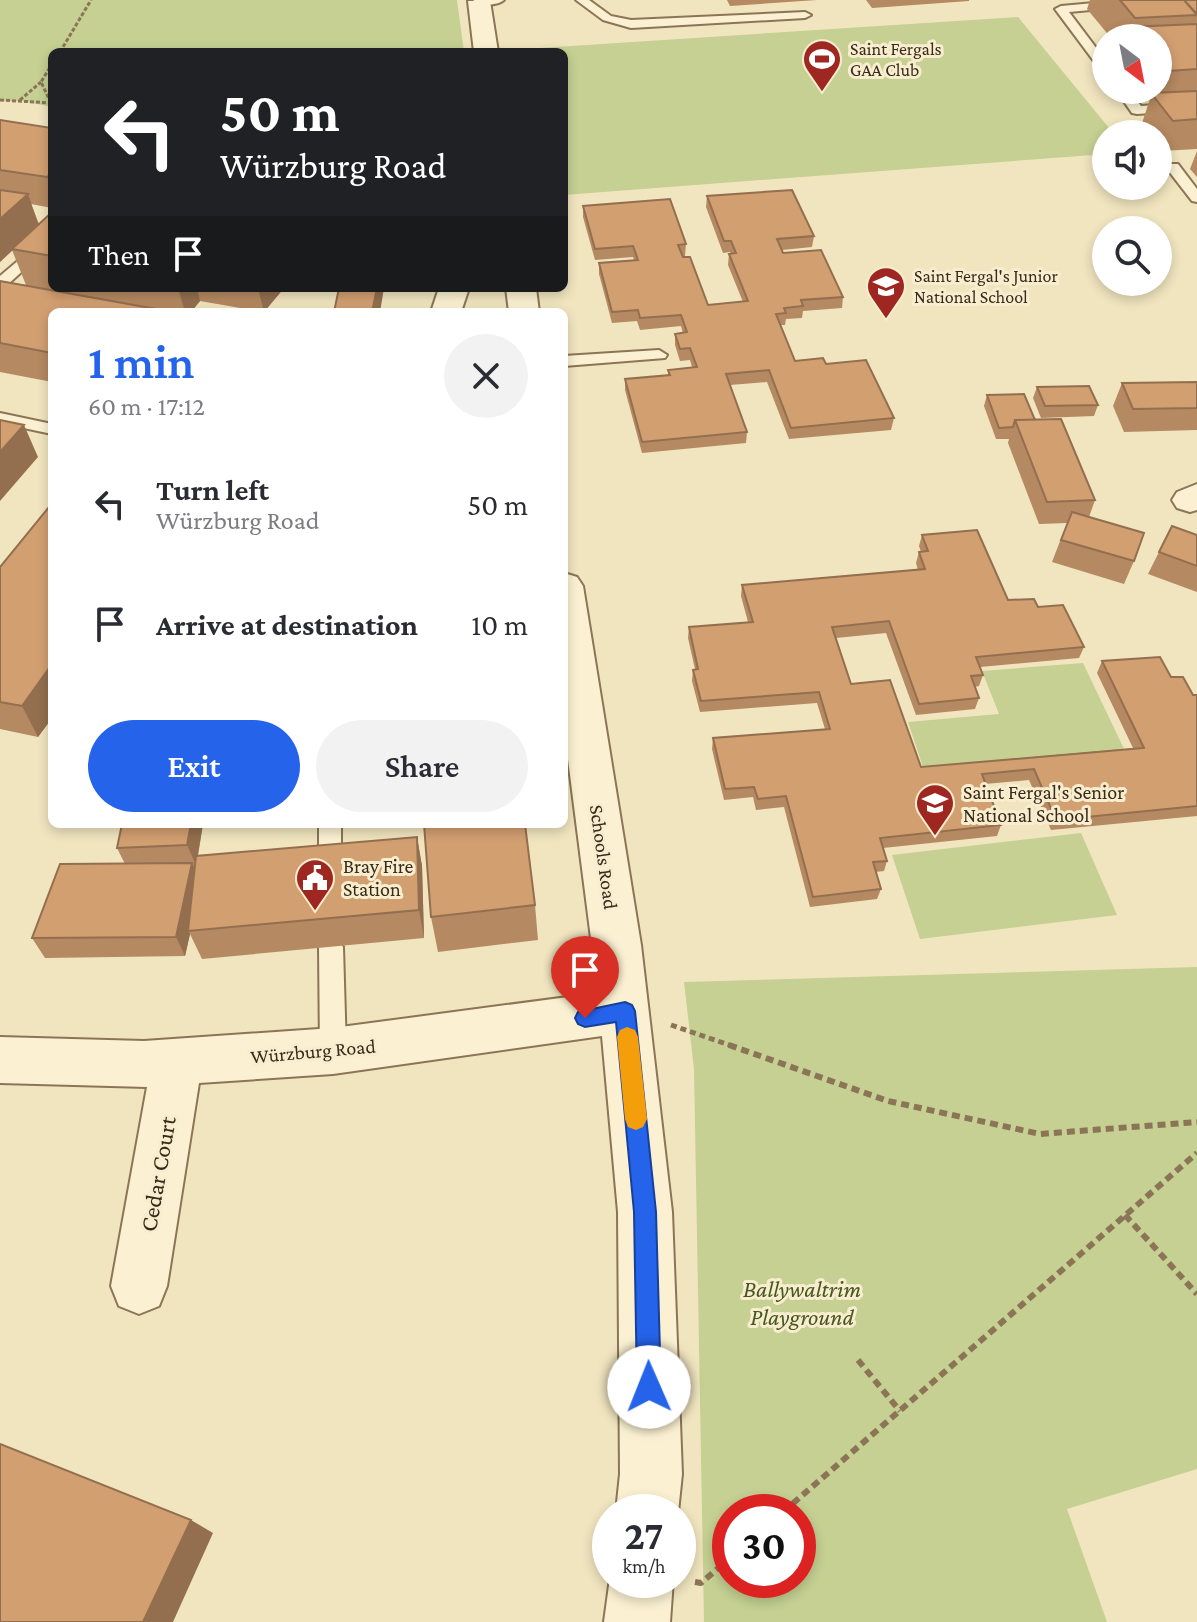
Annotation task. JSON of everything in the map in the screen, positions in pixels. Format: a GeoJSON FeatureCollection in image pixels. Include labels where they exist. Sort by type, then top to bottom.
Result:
{"type":"FeatureCollection","features":[{"type":"Feature","properties":{"kind":"street"},"geometry":{"type":"LineString","coordinates":[[485,0],[486,48]]}},
{"type":"Feature","properties":{"kind":"street","name":"Schools Road"},"geometry":{"type":"LineString","coordinates":[[568,614],[625,1011],[645,1212],[649,1494]]}},
{"type":"Feature","properties":{"kind":"street","name":"Würzburg Road"},"geometry":{"type":"LineString","coordinates":[[0,1060],[144,1064],[333,1051],[625,1011]]}},
{"type":"Feature","properties":{"kind":"street","name":"Cedar Court"},"geometry":{"type":"LineString","coordinates":[[139,1286],[177,1062]]}},
{"type":"Feature","properties":{"kind":"street"},"geometry":{"type":"LineString","coordinates":[[637,1622],[653,1598]]}},
{"type":"Feature","properties":{"kind":"lane"},"geometry":{"type":"LineString","coordinates":[[582,0],[607,18],[631,24],[805,15]]}},
{"type":"Feature","properties":{"kind":"lane"},"geometry":{"type":"LineString","coordinates":[[1092,50],[1061,9],[1168,0]]}},
{"type":"Feature","properties":{"kind":"lane"},"geometry":{"type":"LineString","coordinates":[[1176,0],[1187,1]]}},
{"type":"Feature","properties":{"kind":"lane"},"geometry":{"type":"LineString","coordinates":[[1132,104],[1137,110],[1197,106]]}},
{"type":"Feature","properties":{"kind":"lane"},"geometry":{"type":"LineString","coordinates":[[1173,167],[1197,198]]}},
{"type":"Feature","properties":{"kind":"lane"},"geometry":{"type":"LineString","coordinates":[[0,284],[48,240]]}},
{"type":"Feature","properties":{"kind":"lane"},"geometry":{"type":"LineString","coordinates":[[568,361],[659,355]]}},
{"type":"Feature","properties":{"kind":"lane"},"geometry":{"type":"LineString","coordinates":[[0,418],[48,428]]}},
{"type":"Feature","properties":{"kind":"lane"},"geometry":{"type":"LineString","coordinates":[[330,828],[330,875]]}},
{"type":"Feature","properties":{"kind":"lane"},"geometry":{"type":"LineString","coordinates":[[331,947],[333,1051]]}},
{"type":"Feature","properties":{"kind":"path"},"geometry":{"type":"LineString","coordinates":[[62,48],[91,0]]}},
{"type":"Feature","properties":{"kind":"path"},"geometry":{"type":"LineString","coordinates":[[19,100],[41,82],[48,71]]}},
{"type":"Feature","properties":{"kind":"path"},"geometry":{"type":"LineString","coordinates":[[41,82],[48,95]]}},
{"type":"Feature","properties":{"kind":"path"},"geometry":{"type":"LineString","coordinates":[[0,100],[48,103]]}},
{"type":"Feature","properties":{"kind":"path"},"geometry":{"type":"LineString","coordinates":[[625,1011],[689,1030],[888,1101],[1040,1134],[1197,1122]]}},
{"type":"Feature","properties":{"kind":"path"},"geometry":{"type":"LineString","coordinates":[[804,1494],[1197,1153]]}},
{"type":"Feature","properties":{"kind":"path"},"geometry":{"type":"LineString","coordinates":[[1125,1215],[1197,1294]]}},
{"type":"Feature","properties":{"kind":"path"},"geometry":{"type":"LineString","coordinates":[[858,1360],[900,1411]]}},
{"type":"Feature","properties":{"kind":"green space"},"geometry":{"type":"Polygon","coordinates":[[[0,0],[457,0],[463,48],[48,48],[48,106],[0,101],[0,0]]]}},
{"type":"Feature","properties":{"kind":"green space","name":"Saint Fergals GAA Club"},"geometry":{"type":"Polygon","coordinates":[[[1018,17],[1103,120],[1092,120],[1092,155],[568,195],[568,48],[540,48],[1018,17]]]}},
{"type":"Feature","properties":{"kind":"green space"},"geometry":{"type":"Polygon","coordinates":[[[1083,663],[1125,751],[924,770],[908,722],[999,714],[982,671],[1083,663]]]}},
{"type":"Feature","properties":{"kind":"green space"},"geometry":{"type":"Polygon","coordinates":[[[1081,833],[1117,915],[920,939],[892,855],[1081,833]]]}},
{"type":"Feature","properties":{"kind":"green space","name":"Ballywaltrim Playground"},"geometry":{"type":"Polygon","coordinates":[[[1197,967],[1197,1469],[1067,1509],[1107,1622],[704,1622],[694,1069],[684,982],[1197,967]]]}},
{"type":"Feature","properties":{"kind":"building"},"geometry":{"type":"Polygon","coordinates":[[[1120,0],[1184,0],[1197,15],[1135,18],[1120,0]]]}},
{"type":"Feature","properties":{"kind":"building"},"geometry":{"type":"Polygon","coordinates":[[[1184,0],[1197,0],[1197,14],[1184,0]]]}},
{"type":"Feature","properties":{"kind":"building"},"geometry":{"type":"Polygon","coordinates":[[[1197,24],[1197,69],[1172,71],[1172,25],[1197,24]]]}},
{"type":"Feature","properties":{"kind":"building"},"geometry":{"type":"Polygon","coordinates":[[[1197,91],[1197,119],[1173,121],[1160,104],[1172,104],[1172,92],[1197,91]]]}},
{"type":"Feature","properties":{"kind":"building"},"geometry":{"type":"Polygon","coordinates":[[[0,120],[48,127],[48,176],[0,170],[0,120]]]}},
{"type":"Feature","properties":{"kind":"building"},"geometry":{"type":"Polygon","coordinates":[[[0,190],[28,194],[0,219],[0,190]]]}},
{"type":"Feature","properties":{"kind":"building"},"geometry":{"type":"Polygon","coordinates":[[[792,190],[814,236],[777,239],[783,253],[821,250],[843,297],[801,300],[803,306],[784,308],[786,313],[776,314],[795,361],[823,358],[826,364],[866,360],[894,418],[791,428],[769,370],[726,374],[747,432],[642,442],[625,379],[670,375],[668,370],[697,367],[690,348],[680,349],[675,334],[687,332],[681,315],[640,318],[638,310],[612,312],[599,263],[638,260],[633,246],[595,249],[583,206],[670,199],[686,244],[678,245],[683,257],[690,257],[708,305],[748,301],[729,254],[736,253],[731,241],[724,241],[707,196],[792,190]]]}},
{"type":"Feature","properties":{"kind":"building"},"geometry":{"type":"Polygon","coordinates":[[[48,216],[48,255],[12,249],[48,216]]]}},
{"type":"Feature","properties":{"kind":"building"},"geometry":{"type":"Polygon","coordinates":[[[0,281],[150,308],[48,308],[48,352],[0,343],[0,281]]]}},
{"type":"Feature","properties":{"kind":"building"},"geometry":{"type":"Polygon","coordinates":[[[338,292],[376,292],[373,308],[335,308],[338,292]]]}},
{"type":"Feature","properties":{"kind":"building"},"geometry":{"type":"Polygon","coordinates":[[[1197,382],[1197,408],[1133,409],[1122,383],[1197,382]]]}},
{"type":"Feature","properties":{"kind":"building"},"geometry":{"type":"Polygon","coordinates":[[[1089,386],[1098,405],[1045,406],[1037,387],[1089,386]]]}},
{"type":"Feature","properties":{"kind":"building"},"geometry":{"type":"Polygon","coordinates":[[[1024,394],[1035,420],[1015,420],[1013,427],[999,428],[987,395],[1024,394]]]}},
{"type":"Feature","properties":{"kind":"building"},"geometry":{"type":"Polygon","coordinates":[[[1061,419],[1095,500],[1047,502],[1015,420],[1061,419]]]}},
{"type":"Feature","properties":{"kind":"building"},"geometry":{"type":"Polygon","coordinates":[[[0,420],[24,425],[0,452],[0,420]]]}},
{"type":"Feature","properties":{"kind":"building"},"geometry":{"type":"Polygon","coordinates":[[[48,508],[48,670],[22,706],[0,702],[0,567],[48,508]]]}},
{"type":"Feature","properties":{"kind":"building"},"geometry":{"type":"Polygon","coordinates":[[[1072,512],[1144,533],[1134,561],[1061,540],[1072,512]]]}},
{"type":"Feature","properties":{"kind":"building"},"geometry":{"type":"Polygon","coordinates":[[[1172,526],[1197,535],[1197,566],[1159,552],[1172,526]]]}},
{"type":"Feature","properties":{"kind":"building"},"geometry":{"type":"Polygon","coordinates":[[[977,530],[1008,600],[1034,599],[1038,607],[1063,605],[1084,647],[976,657],[983,675],[971,676],[979,698],[919,704],[889,621],[832,627],[851,684],[890,680],[921,767],[1144,748],[1102,661],[1160,657],[1171,677],[1183,677],[1193,695],[1197,695],[1197,806],[1056,820],[1034,769],[982,774],[1001,825],[880,838],[887,861],[873,862],[881,889],[813,897],[786,796],[758,799],[754,787],[725,789],[713,738],[830,729],[819,692],[701,701],[693,670],[698,669],[689,627],[753,622],[742,585],[925,569],[919,552],[928,551],[922,535],[977,530]]]}},
{"type":"Feature","properties":{"kind":"building"},"geometry":{"type":"Polygon","coordinates":[[[121,828],[190,828],[187,845],[117,848],[121,828]]]}},
{"type":"Feature","properties":{"kind":"building"},"geometry":{"type":"Polygon","coordinates":[[[424,828],[525,828],[535,905],[431,917],[424,828]]]}},
{"type":"Feature","properties":{"kind":"building"},"geometry":{"type":"Polygon","coordinates":[[[417,837],[419,910],[188,931],[196,856],[417,837]]]}},
{"type":"Feature","properties":{"kind":"building"},"geometry":{"type":"Polygon","coordinates":[[[192,863],[176,937],[32,938],[60,864],[192,863]]]}},
{"type":"Feature","properties":{"kind":"building"},"geometry":{"type":"Polygon","coordinates":[[[0,1444],[191,1520],[143,1622],[0,1622],[0,1444]]]}},
{"type":"Feature","properties":{"kind":"slow traffic"},"geometry":{"type":"LineString","coordinates":[[627,1037],[636,1119]]}},
{"type":"Feature","properties":{"kind":"place","name":"Saint Fergals GAA Club"},"geometry":{"type":"Point","coordinates":[822,93]}},
{"type":"Feature","properties":{"kind":"place","name":"Saint Fergal's Junior National School"},"geometry":{"type":"Point","coordinates":[886,320]}},
{"type":"Feature","properties":{"kind":"place","name":"Saint Fergal's Senior National School"},"geometry":{"type":"Point","coordinates":[935,837]}},
{"type":"Feature","properties":{"kind":"place","name":"Bray Fire Station"},"geometry":{"type":"Point","coordinates":[315,912]}},
{"type":"Feature","properties":{"kind":"route"},"geometry":{"type":"LineString","coordinates":[[585,1018],[625,1011],[645,1212],[649,1387]]}}]}
